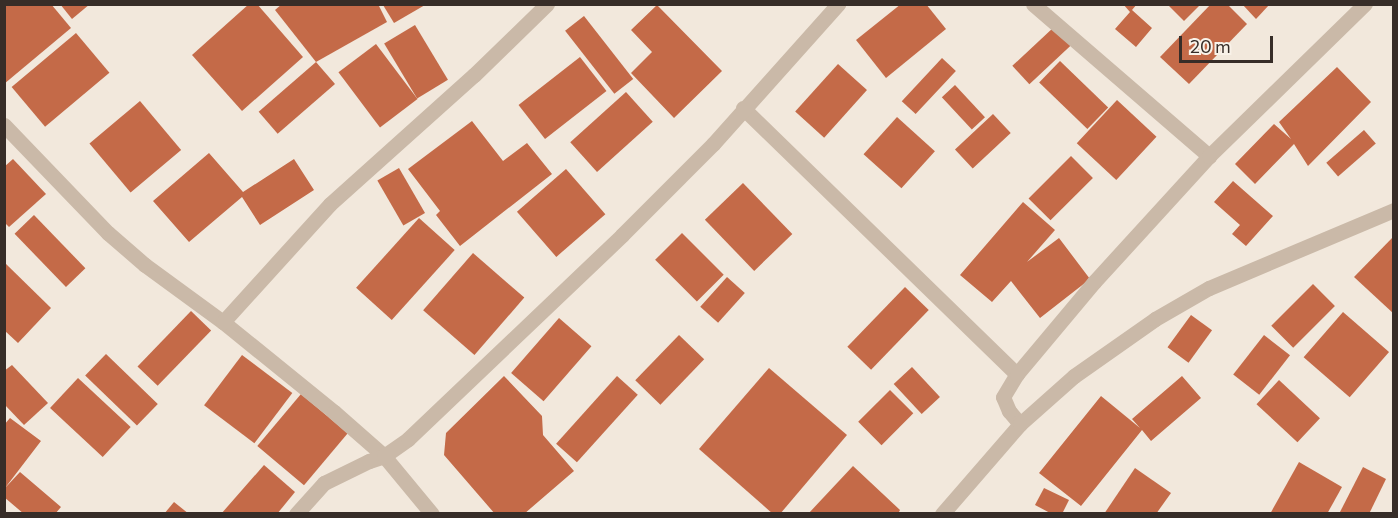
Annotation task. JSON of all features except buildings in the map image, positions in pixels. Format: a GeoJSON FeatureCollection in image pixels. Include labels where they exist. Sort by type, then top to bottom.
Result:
{"type":"FeatureCollection","features":[{"type":"Feature","properties":{"kind":"street"},"geometry":{"type":"LineString","coordinates":[[223,322],[330,204],[474,75],[547,4]]}},
{"type":"Feature","properties":{"kind":"street"},"geometry":{"type":"LineString","coordinates":[[296,513],[324,483],[384,456],[408,439],[622,235],[713,144],[742,108],[788,63],[838,4]]}},
{"type":"Feature","properties":{"kind":"street"},"geometry":{"type":"LineString","coordinates":[[1033,4],[1209,156]]}},
{"type":"Feature","properties":{"kind":"street"},"geometry":{"type":"LineString","coordinates":[[1020,424],[1002,398],[1017,374],[1094,282],[1209,156],[1365,4]]}},
{"type":"Feature","properties":{"kind":"street"},"geometry":{"type":"LineString","coordinates":[[742,108],[1017,374]]}},
{"type":"Feature","properties":{"kind":"street"},"geometry":{"type":"LineString","coordinates":[[4,126],[108,233],[145,265],[223,322],[384,456],[432,513]]}},
{"type":"Feature","properties":{"kind":"street"},"geometry":{"type":"LineString","coordinates":[[942,513],[1020,424],[1074,376],[1155,319],[1209,288],[1394,210]]}}]}
